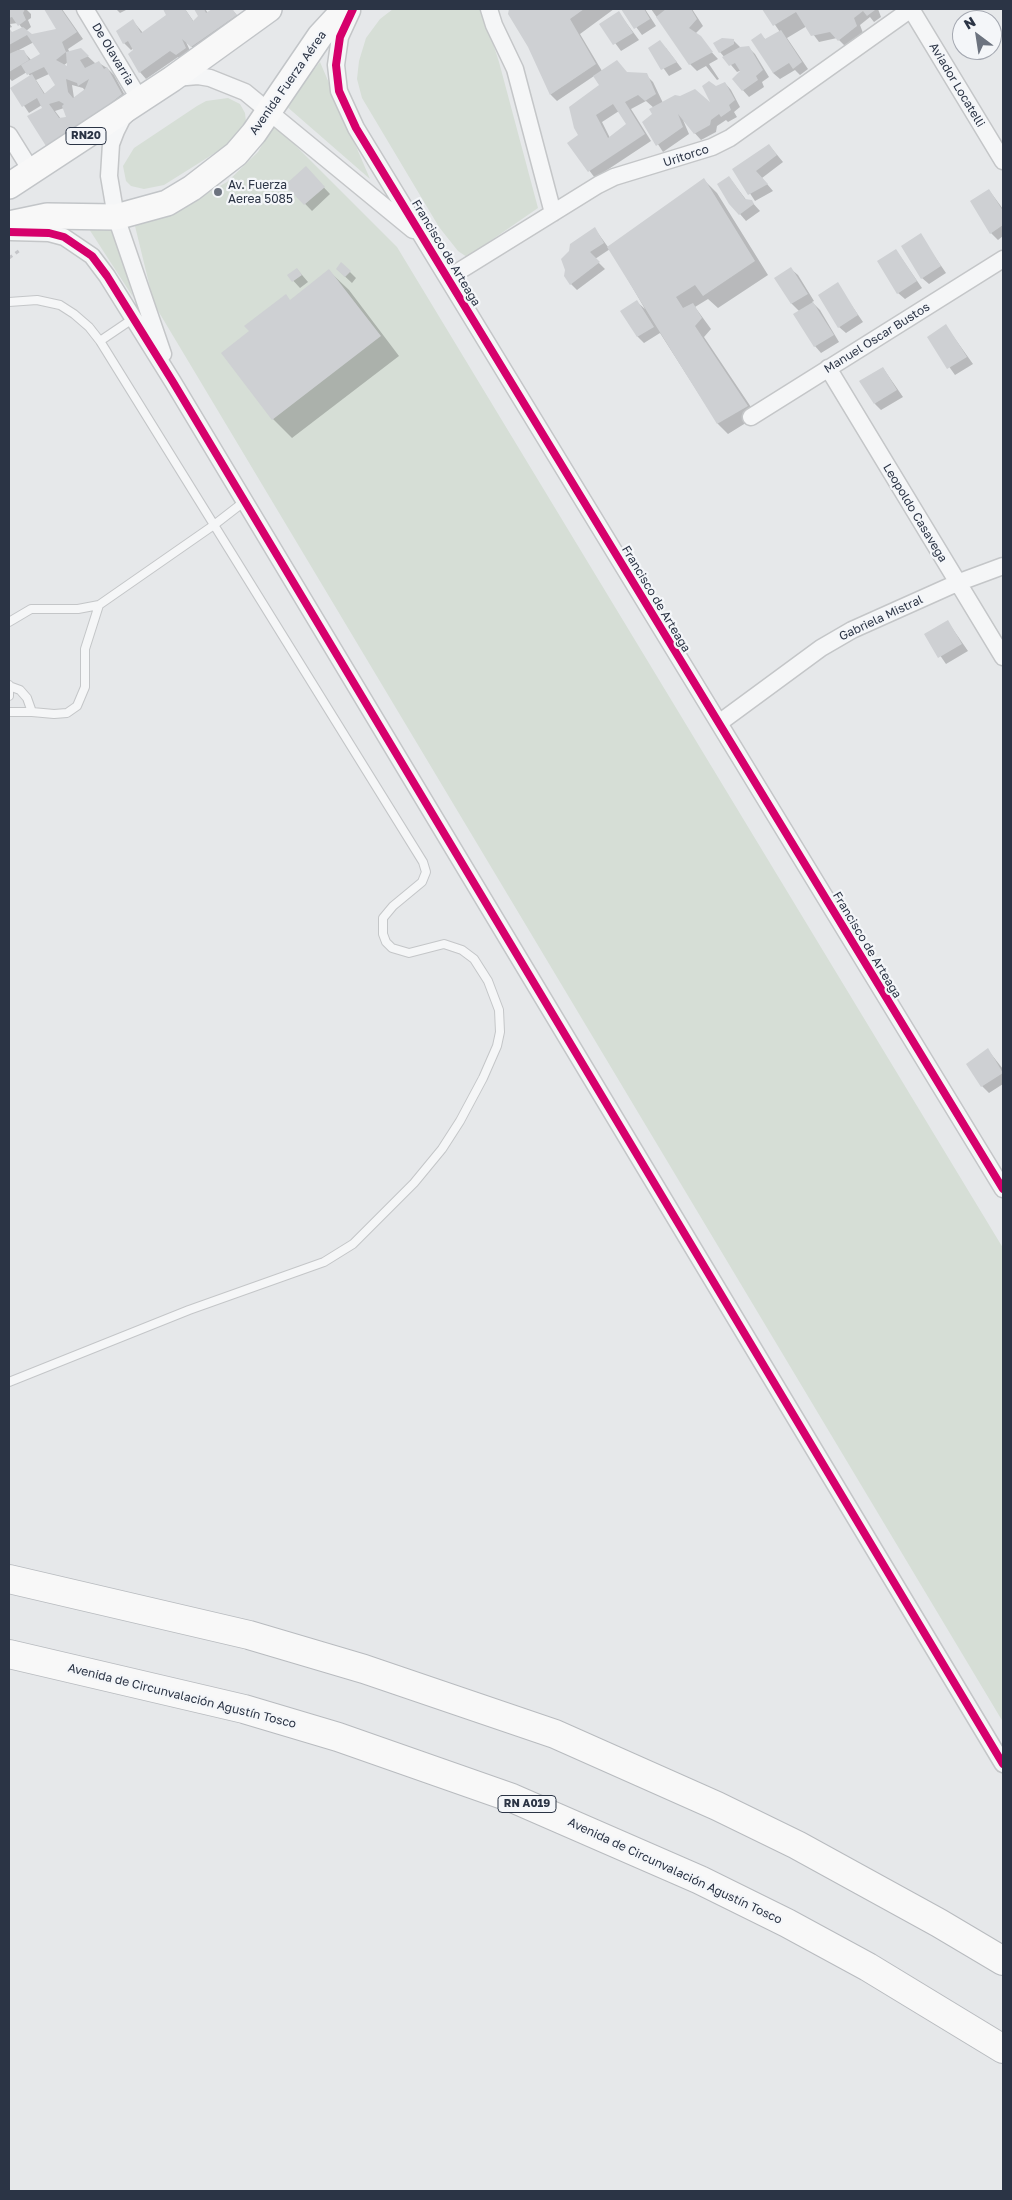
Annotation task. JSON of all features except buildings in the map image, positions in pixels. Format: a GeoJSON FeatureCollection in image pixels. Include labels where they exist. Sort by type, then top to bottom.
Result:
{"type":"FeatureCollection","features":[{"type":"Feature","properties":{"kind":"highway"},"geometry":{"type":"LineString","coordinates":[[9,1579],[249,1635],[381,1674],[555,1734],[708,1802],[797,1845],[872,1884],[1003,1962]]}},
{"type":"Feature","properties":{"kind":"highway","name":"Avenida de Circunvalación Agustín Tosco"},"geometry":{"type":"LineString","coordinates":[[9,1654],[244,1709],[338,1737],[512,1798],[700,1880],[787,1923],[918,1997],[1003,2049]]}},
{"type":"Feature","properties":{"kind":"main road","name":"RN20"},"geometry":{"type":"LineString","coordinates":[[9,186],[172,79],[268,9]]}},
{"type":"Feature","properties":{"kind":"main road","name":"Avenida Fuerza Aérea"},"geometry":{"type":"LineString","coordinates":[[9,224],[47,216],[116,217],[167,202],[192,188],[236,154],[271,111],[320,36],[345,9]]}},
{"type":"Feature","properties":{"kind":"street","name":"De Olavarria"},"geometry":{"type":"LineString","coordinates":[[85,9],[140,100]]}},
{"type":"Feature","properties":{"kind":"street","name":"Francisco de Arteaga"},"geometry":{"type":"LineString","coordinates":[[353,9],[340,37],[336,65],[340,92],[356,128],[1003,1189]]}},
{"type":"Feature","properties":{"kind":"street"},"geometry":{"type":"LineString","coordinates":[[489,9],[492,20],[515,69],[553,213]]}},
{"type":"Feature","properties":{"kind":"street","name":"Uritorco"},"geometry":{"type":"LineString","coordinates":[[448,278],[614,178],[678,159],[712,147],[730,138],[911,9]]}},
{"type":"Feature","properties":{"kind":"street","name":"Aviador Locatelli"},"geometry":{"type":"LineString","coordinates":[[911,9],[1003,161]]}},
{"type":"Feature","properties":{"kind":"street","name":"Francisco de Arteaga"},"geometry":{"type":"LineString","coordinates":[[172,79],[198,76],[222,81],[246,92],[424,239]]}},
{"type":"Feature","properties":{"kind":"street"},"geometry":{"type":"LineString","coordinates":[[140,100],[122,119],[111,144],[109,176],[116,217],[173,382]]}},
{"type":"Feature","properties":{"kind":"street"},"geometry":{"type":"LineString","coordinates":[[9,134],[32,172]]}},
{"type":"Feature","properties":{"kind":"street"},"geometry":{"type":"LineString","coordinates":[[9,232],[48,233],[64,237],[79,245],[92,256],[102,269],[134,318],[1003,1764]]}},
{"type":"Feature","properties":{"kind":"street","name":"Manuel Oscar Bustos"},"geometry":{"type":"LineString","coordinates":[[751,417],[1003,259]]}},
{"type":"Feature","properties":{"kind":"street","name":"Leopoldo Casavega"},"geometry":{"type":"LineString","coordinates":[[828,368],[1003,657]]}},
{"type":"Feature","properties":{"kind":"street","name":"Gabriela Mistral"},"geometry":{"type":"LineString","coordinates":[[719,723],[820,648],[844,634],[957,583],[1003,566]]}},
{"type":"Feature","properties":{"kind":"lane"},"geometry":{"type":"LineString","coordinates":[[9,302],[37,300],[60,306],[82,320],[100,341],[422,862],[426,872],[422,882],[393,906],[383,918],[383,934],[386,942],[400,952],[409,953],[444,944],[462,950],[474,958],[488,981],[499,1010],[500,1032],[497,1046],[460,1121],[442,1149],[414,1183],[353,1244],[324,1262],[190,1310],[9,1382]]}},
{"type":"Feature","properties":{"kind":"lane"},"geometry":{"type":"LineString","coordinates":[[100,341],[134,318]]}},
{"type":"Feature","properties":{"kind":"lane"},"geometry":{"type":"LineString","coordinates":[[9,622],[31,609],[78,609],[99,605],[214,525],[245,501]]}},
{"type":"Feature","properties":{"kind":"lane"},"geometry":{"type":"LineString","coordinates":[[9,712],[54,714],[67,712],[77,706],[85,687],[85,649],[99,605]]}},
{"type":"Feature","properties":{"kind":"lane"},"geometry":{"type":"LineString","coordinates":[[9,696],[9,686],[20,690],[27,698],[32,712]]}},
{"type":"Feature","properties":{"kind":"shaded area"},"geometry":{"type":"Polygon","coordinates":[[[393,9],[482,9],[499,62],[538,208],[467,257],[458,251],[439,227],[362,98],[357,79],[359,61],[366,38],[380,19],[393,9]]]}},
{"type":"Feature","properties":{"kind":"shaded area"},"geometry":{"type":"Polygon","coordinates":[[[320,62],[370,179],[285,105],[320,62]]]}},
{"type":"Feature","properties":{"kind":"shaded area"},"geometry":{"type":"Polygon","coordinates":[[[228,98],[240,104],[245,113],[246,122],[234,141],[164,185],[144,189],[131,186],[126,181],[123,166],[134,148],[206,101],[228,98]]]}},
{"type":"Feature","properties":{"kind":"shaded area"},"geometry":{"type":"Polygon","coordinates":[[[274,124],[397,247],[1003,1248],[1003,1722],[154,304],[135,226],[167,216],[227,182],[258,152],[274,124]]]}},
{"type":"Feature","properties":{"kind":"shaded area"},"geometry":{"type":"Polygon","coordinates":[[[112,225],[133,297],[89,229],[112,225]]]}},
{"type":"Feature","properties":{"kind":"cycle path"},"geometry":{"type":"LineString","coordinates":[[353,9],[340,37],[336,65],[339,91],[356,128],[1003,1189]]}},
{"type":"Feature","properties":{"kind":"cycle path"},"geometry":{"type":"LineString","coordinates":[[9,232],[49,233],[64,237],[92,256],[107,276],[173,382],[1003,1764]]}},
{"type":"Feature","properties":{"kind":"place","name":"Av. Fuerza Aerea 5085"},"geometry":{"type":"Point","coordinates":[218,192]}}]}
